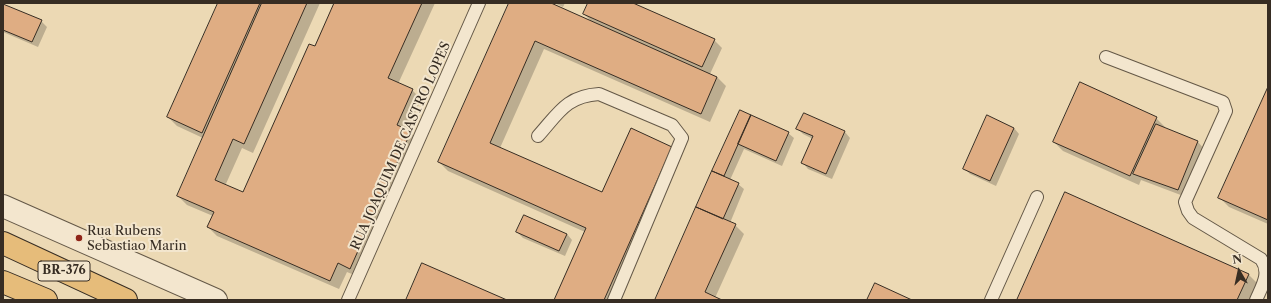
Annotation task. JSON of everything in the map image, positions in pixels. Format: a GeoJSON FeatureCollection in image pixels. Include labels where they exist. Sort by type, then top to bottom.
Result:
{"type":"FeatureCollection","features":[{"type":"Feature","properties":{"kind":"main road","name":"BR-376"},"geometry":{"type":"LineString","coordinates":[[3,243],[126,300]]}},
{"type":"Feature","properties":{"kind":"main road","name":"BR-376"},"geometry":{"type":"LineString","coordinates":[[3,282],[46,300]]}},
{"type":"Feature","properties":{"kind":"street"},"geometry":{"type":"LineString","coordinates":[[3,206],[216,300]]}},
{"type":"Feature","properties":{"kind":"lane","name":"RUA JOAQUIM DE CASTRO LOPES"},"geometry":{"type":"LineString","coordinates":[[348,300],[479,3]]}},
{"type":"Feature","properties":{"kind":"lane"},"geometry":{"type":"LineString","coordinates":[[1106,57],[1223,102],[1226,112],[1185,202],[1188,211],[1193,218],[1261,259],[1266,266],[1267,274],[1256,300]]}},
{"type":"Feature","properties":{"kind":"lane"},"geometry":{"type":"LineString","coordinates":[[538,136],[571,100],[587,95],[599,94],[672,125],[682,138],[614,300]]}},
{"type":"Feature","properties":{"kind":"lane"},"geometry":{"type":"LineString","coordinates":[[991,300],[1037,197]]}},
{"type":"Feature","properties":{"kind":"building"},"geometry":{"type":"Polygon","coordinates":[[[218,3],[260,3],[202,133],[167,117],[218,3]]]}},
{"type":"Feature","properties":{"kind":"building"},"geometry":{"type":"Polygon","coordinates":[[[262,3],[307,3],[244,144],[233,139],[215,180],[243,192],[309,44],[315,46],[334,3],[422,3],[388,78],[413,89],[397,125],[411,131],[350,269],[338,263],[330,281],[207,227],[214,212],[177,196],[262,3]]]}},
{"type":"Feature","properties":{"kind":"building"},"geometry":{"type":"Polygon","coordinates":[[[509,3],[551,3],[717,77],[701,114],[535,41],[490,143],[602,192],[631,128],[672,147],[604,300],[554,300],[586,228],[438,162],[509,3]]]}},
{"type":"Feature","properties":{"kind":"building"},"geometry":{"type":"Polygon","coordinates":[[[588,3],[633,3],[715,39],[702,67],[583,14],[588,3]]]}},
{"type":"Feature","properties":{"kind":"building"},"geometry":{"type":"Polygon","coordinates":[[[3,4],[42,20],[32,42],[3,30],[3,4]]]}},
{"type":"Feature","properties":{"kind":"building"},"geometry":{"type":"Polygon","coordinates":[[[1080,82],[1157,117],[1130,176],[1053,142],[1080,82]]]}},
{"type":"Feature","properties":{"kind":"building"},"geometry":{"type":"Polygon","coordinates":[[[1268,87],[1268,220],[1218,198],[1268,87]]]}},
{"type":"Feature","properties":{"kind":"building"},"geometry":{"type":"Polygon","coordinates":[[[740,110],[751,115],[724,176],[712,171],[740,110]]]}},
{"type":"Feature","properties":{"kind":"building"},"geometry":{"type":"Polygon","coordinates":[[[804,113],[845,131],[826,174],[801,163],[813,136],[796,129],[804,113]]]}},
{"type":"Feature","properties":{"kind":"building"},"geometry":{"type":"Polygon","coordinates":[[[751,115],[789,132],[776,161],[738,144],[751,115]]]}},
{"type":"Feature","properties":{"kind":"building"},"geometry":{"type":"Polygon","coordinates":[[[987,115],[1014,128],[990,181],[963,169],[987,115]]]}},
{"type":"Feature","properties":{"kind":"building"},"geometry":{"type":"Polygon","coordinates":[[[1156,124],[1198,141],[1178,190],[1133,174],[1156,124]]]}},
{"type":"Feature","properties":{"kind":"building"},"geometry":{"type":"Polygon","coordinates":[[[712,171],[739,183],[723,219],[696,207],[712,171]]]}},
{"type":"Feature","properties":{"kind":"building"},"geometry":{"type":"Polygon","coordinates":[[[1065,192],[1249,274],[1237,300],[1017,300],[1065,192]]]}},
{"type":"Feature","properties":{"kind":"building"},"geometry":{"type":"Polygon","coordinates":[[[696,207],[736,224],[705,292],[722,300],[655,300],[696,207]]]}},
{"type":"Feature","properties":{"kind":"building"},"geometry":{"type":"Polygon","coordinates":[[[524,215],[567,234],[559,251],[516,232],[524,215]]]}},
{"type":"Feature","properties":{"kind":"building"},"geometry":{"type":"Polygon","coordinates":[[[422,263],[507,300],[406,300],[422,263]]]}},
{"type":"Feature","properties":{"kind":"building"},"geometry":{"type":"Polygon","coordinates":[[[875,283],[912,300],[867,300],[875,283]]]}},
{"type":"Feature","properties":{"kind":"place","name":"Rua Rubens Sebastiao Marin"},"geometry":{"type":"Point","coordinates":[79,238]}}]}
